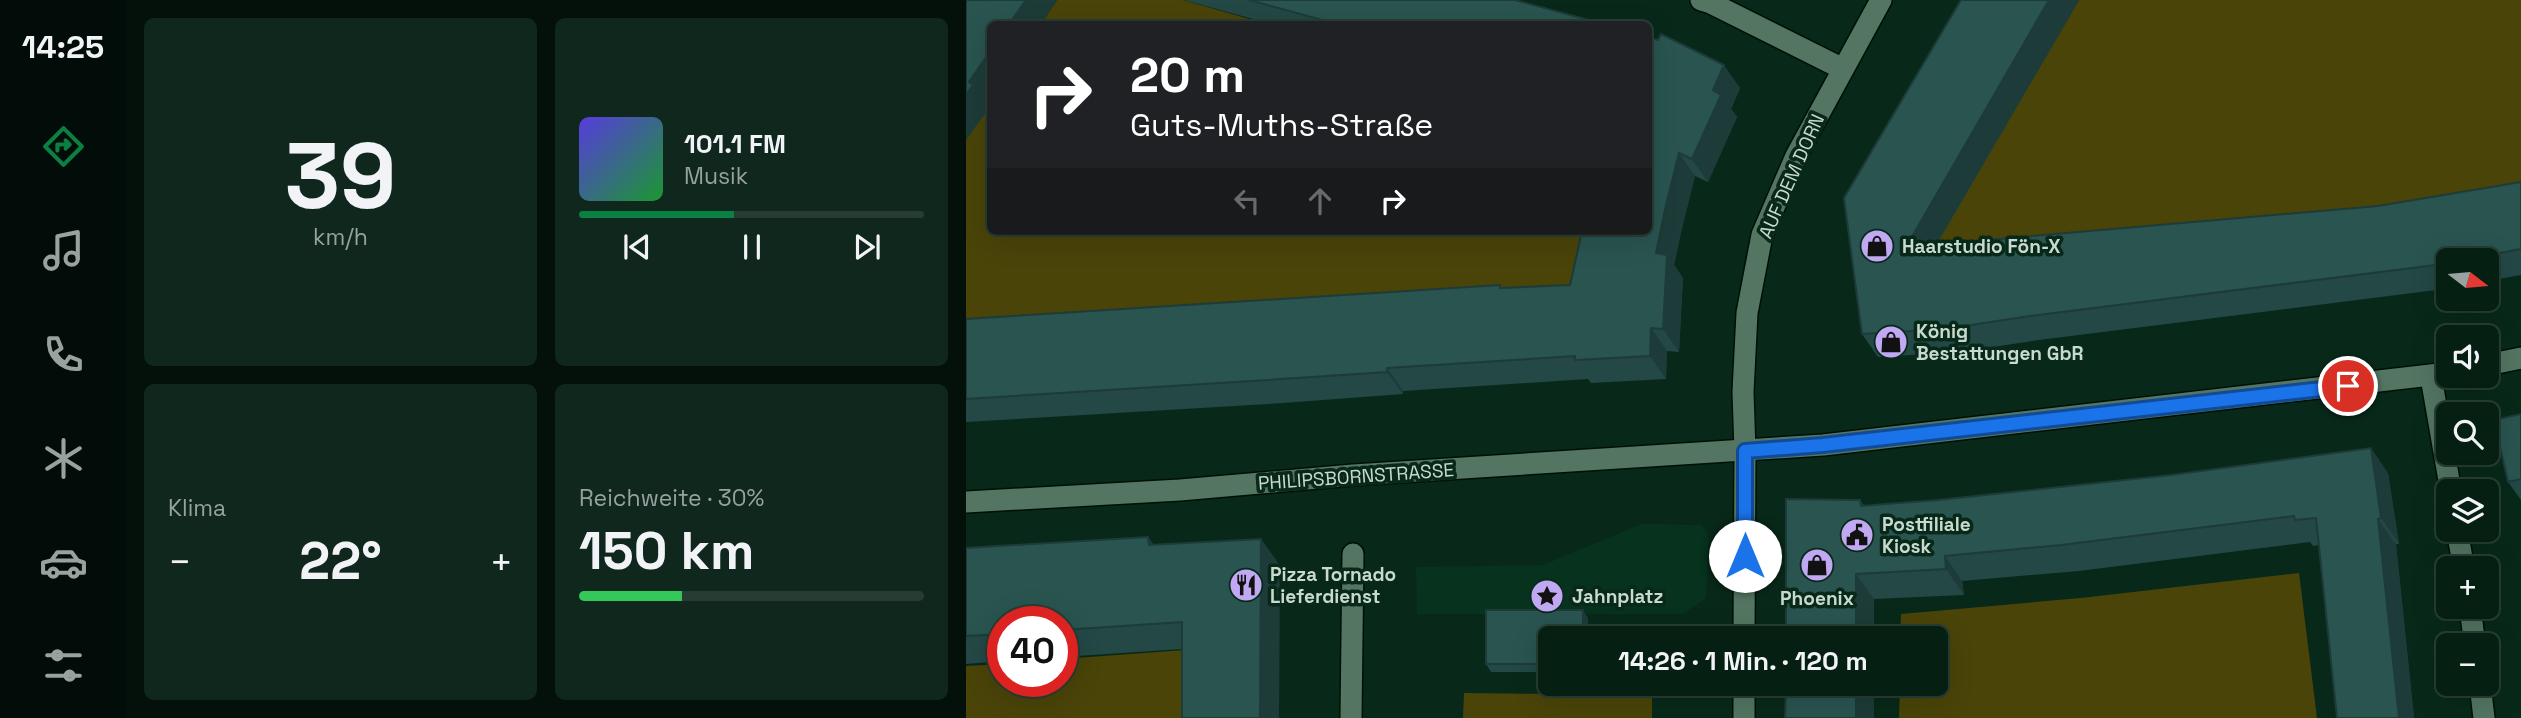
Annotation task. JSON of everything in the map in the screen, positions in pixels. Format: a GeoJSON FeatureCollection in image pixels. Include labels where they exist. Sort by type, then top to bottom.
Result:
{"type":"FeatureCollection","features":[{"type":"Feature","properties":{"kind":"street"},"geometry":{"type":"LineString","coordinates":[[1701,0],[1843,69]]}},
{"type":"Feature","properties":{"kind":"street","name":"AUF DEM DORN"},"geometry":{"type":"LineString","coordinates":[[1745,451],[1743,392],[1747,313],[1762,235],[1796,156],[1881,0]]}},
{"type":"Feature","properties":{"kind":"street"},"geometry":{"type":"LineString","coordinates":[[2499,363],[2521,358]]}},
{"type":"Feature","properties":{"kind":"street","name":"PHILIPSBORNSTRASSE"},"geometry":{"type":"LineString","coordinates":[[966,502],[1180,490],[1353,475],[1823,445],[2436,375]]}},
{"type":"Feature","properties":{"kind":"street"},"geometry":{"type":"LineString","coordinates":[[2441,388],[2450,479]]}},
{"type":"Feature","properties":{"kind":"street"},"geometry":{"type":"LineString","coordinates":[[1744,626],[1745,451]]}},
{"type":"Feature","properties":{"kind":"street"},"geometry":{"type":"LineString","coordinates":[[1351,718],[1353,554]]}},
{"type":"Feature","properties":{"kind":"street"},"geometry":{"type":"LineString","coordinates":[[1744,696],[1744,718]]}},
{"type":"Feature","properties":{"kind":"street"},"geometry":{"type":"LineString","coordinates":[[2481,696],[2484,718]]}},
{"type":"Feature","properties":{"kind":"shaded area"},"geometry":{"type":"Polygon","coordinates":[[[1057,0],[1183,0],[1256,21],[1043,21],[1057,0]]]}},
{"type":"Feature","properties":{"kind":"shaded area"},"geometry":{"type":"Polygon","coordinates":[[[2079,0],[2521,0],[2521,207],[1936,268],[1937,243],[2079,0]]]}},
{"type":"Feature","properties":{"kind":"shaded area"},"geometry":{"type":"Polygon","coordinates":[[[987,103],[987,235],[1604,235],[1609,297],[966,343],[966,140],[987,103]]]}},
{"type":"Feature","properties":{"kind":"shaded area"},"geometry":{"type":"Polygon","coordinates":[[[1642,524],[1702,525],[1709,536],[1706,598],[1683,614],[1417,614],[1416,567],[1543,565],[1642,524]]]}},
{"type":"Feature","properties":{"kind":"shaded area"},"geometry":{"type":"Polygon","coordinates":[[[2299,573],[2317,718],[1899,718],[1900,696],[1948,696],[1948,626],[1901,626],[1901,614],[2081,598],[2299,573]]]}},
{"type":"Feature","properties":{"kind":"shaded area"},"geometry":{"type":"Polygon","coordinates":[[[1199,649],[1200,718],[966,718],[966,666],[987,665],[987,697],[1078,697],[1078,658],[1199,649]]]}},
{"type":"Feature","properties":{"kind":"shaded area"},"geometry":{"type":"Polygon","coordinates":[[[1464,693],[1652,696],[1652,718],[1463,718],[1464,693]]]}},
{"type":"Feature","properties":{"kind":"building"},"geometry":{"type":"Polygon","coordinates":[[[966,0],[1026,0],[1011,21],[987,21],[987,55],[969,82],[973,85],[966,95],[966,0]]]}},
{"type":"Feature","properties":{"kind":"building"},"geometry":{"type":"Polygon","coordinates":[[[1249,0],[1515,0],[1593,21],[1326,21],[1249,0]]]}},
{"type":"Feature","properties":{"kind":"building"},"geometry":{"type":"Polygon","coordinates":[[[1961,0],[2049,0],[1906,247],[2378,206],[2521,182],[2521,249],[2499,253],[2499,248],[2436,248],[2436,265],[2428,266],[1945,329],[1862,334],[1844,198],[1961,0]]]}},
{"type":"Feature","properties":{"kind":"building"},"geometry":{"type":"Polygon","coordinates":[[[1661,34],[1724,65],[1713,90],[1721,95],[1692,159],[1679,153],[1656,253],[1667,255],[1663,329],[1651,328],[1650,356],[1575,360],[1575,356],[1387,368],[1387,372],[966,399],[966,319],[1500,285],[1500,288],[1570,285],[1581,235],[1652,235],[1652,38],[1658,40],[1661,34]]]}},
{"type":"Feature","properties":{"kind":"building"},"geometry":{"type":"Polygon","coordinates":[[[2521,414],[2521,479],[2508,482],[2499,442],[2499,419],[2521,414]]]}},
{"type":"Feature","properties":{"kind":"building"},"geometry":{"type":"Polygon","coordinates":[[[2371,448],[2381,518],[2378,519],[2399,718],[2337,718],[2316,518],[2295,520],[2294,516],[2061,545],[1945,556],[1946,569],[1856,574],[1856,626],[1786,626],[1786,499],[1860,500],[1861,506],[2171,475],[2371,448]]]}},
{"type":"Feature","properties":{"kind":"building"},"geometry":{"type":"Polygon","coordinates":[[[1148,537],[1149,545],[1261,539],[1260,718],[1182,718],[1182,622],[1078,629],[1078,606],[987,606],[987,635],[966,636],[966,548],[1148,537]]]}},
{"type":"Feature","properties":{"kind":"building"},"geometry":{"type":"Polygon","coordinates":[[[1486,610],[1583,610],[1583,626],[1538,626],[1538,664],[1486,664],[1486,610]]]}},
{"type":"Feature","properties":{"kind":"building"},"geometry":{"type":"Polygon","coordinates":[[[1786,696],[1856,696],[1856,718],[1785,718],[1786,696]]]}},
{"type":"Feature","properties":{"kind":"place","name":"Haarstudio Fön-X"},"geometry":{"type":"Point","coordinates":[1877,246]}},
{"type":"Feature","properties":{"kind":"place","name":"König Bestattungen GbR"},"geometry":{"type":"Point","coordinates":[1891,342]}},
{"type":"Feature","properties":{"kind":"place","name":"Postfiliale Kiosk"},"geometry":{"type":"Point","coordinates":[1857,535]}},
{"type":"Feature","properties":{"kind":"place","name":"Phoenix"},"geometry":{"type":"Point","coordinates":[1817,565]}},
{"type":"Feature","properties":{"kind":"place","name":"Pizza Tornado Lieferdienst"},"geometry":{"type":"Point","coordinates":[1246,585]}},
{"type":"Feature","properties":{"kind":"place","name":"Jahnplatz"},"geometry":{"type":"Point","coordinates":[1547,596]}},
{"type":"Feature","properties":{"kind":"route"},"geometry":{"type":"LineString","coordinates":[[1745,556],[1745,451],[1823,445],[2348,386]]}}]}
